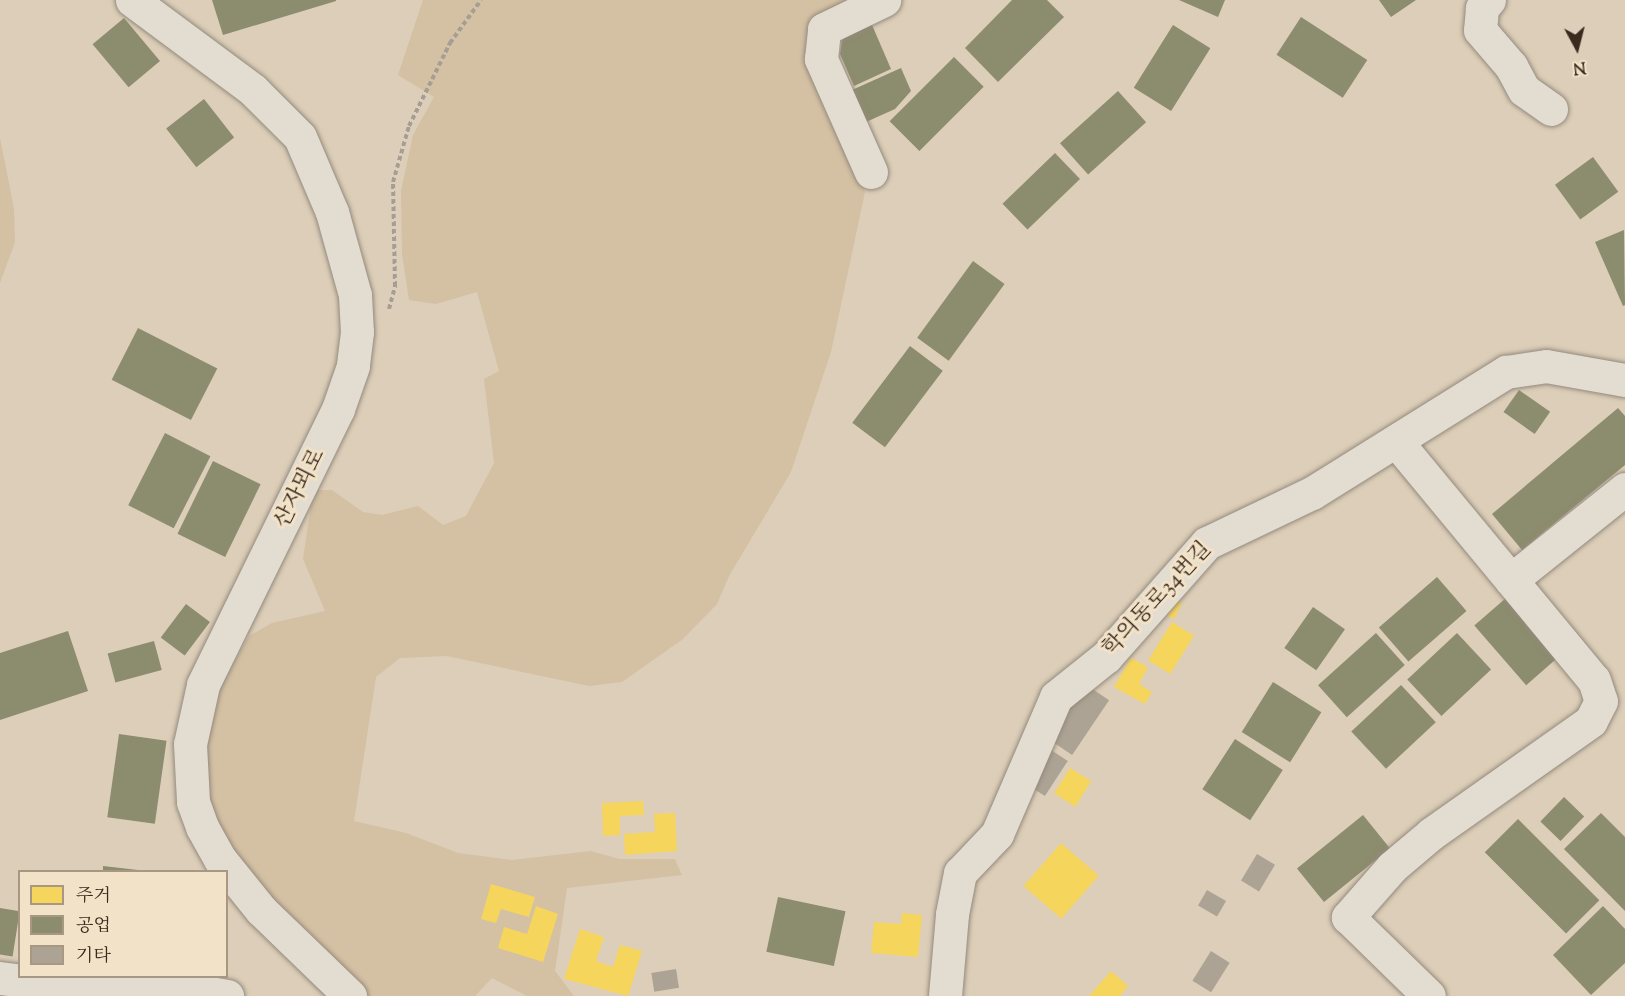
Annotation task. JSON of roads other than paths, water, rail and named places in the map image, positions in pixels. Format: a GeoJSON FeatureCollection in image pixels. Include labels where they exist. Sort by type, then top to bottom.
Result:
{"type":"FeatureCollection","features":[{"type":"Feature","properties":{"kind":"street","name":"산자뫼로"},"geometry":{"type":"LineString","coordinates":[[132,0],[253,90],[300,137],[315,166],[335,222],[355,295],[357,332],[353,366],[338,409],[203,686],[189,744],[193,802],[202,827],[220,859],[261,910],[350,996]]}},
{"type":"Feature","properties":{"kind":"street"},"geometry":{"type":"LineString","coordinates":[[871,172],[821,59],[824,29],[884,0]]}},
{"type":"Feature","properties":{"kind":"street"},"geometry":{"type":"LineString","coordinates":[[1489,0],[1482,8],[1480,30],[1511,66],[1524,90],[1551,109]]}},
{"type":"Feature","properties":{"kind":"street","name":"학의동로34번길"},"geometry":{"type":"LineString","coordinates":[[945,996],[952,914],[960,873],[997,834],[1056,697],[1106,657],[1207,543],[1312,493],[1506,372],[1546,366],[1625,380]]}},
{"type":"Feature","properties":{"kind":"street"},"geometry":{"type":"LineString","coordinates":[[1396,441],[1594,680],[1601,701],[1591,721],[1431,834],[1399,860],[1348,917],[1429,996]]}},
{"type":"Feature","properties":{"kind":"street"},"geometry":{"type":"LineString","coordinates":[[1511,580],[1625,489]]}},
{"type":"Feature","properties":{"kind":"street"},"geometry":{"type":"LineString","coordinates":[[0,978],[87,989],[175,987],[227,996]]}}]}
